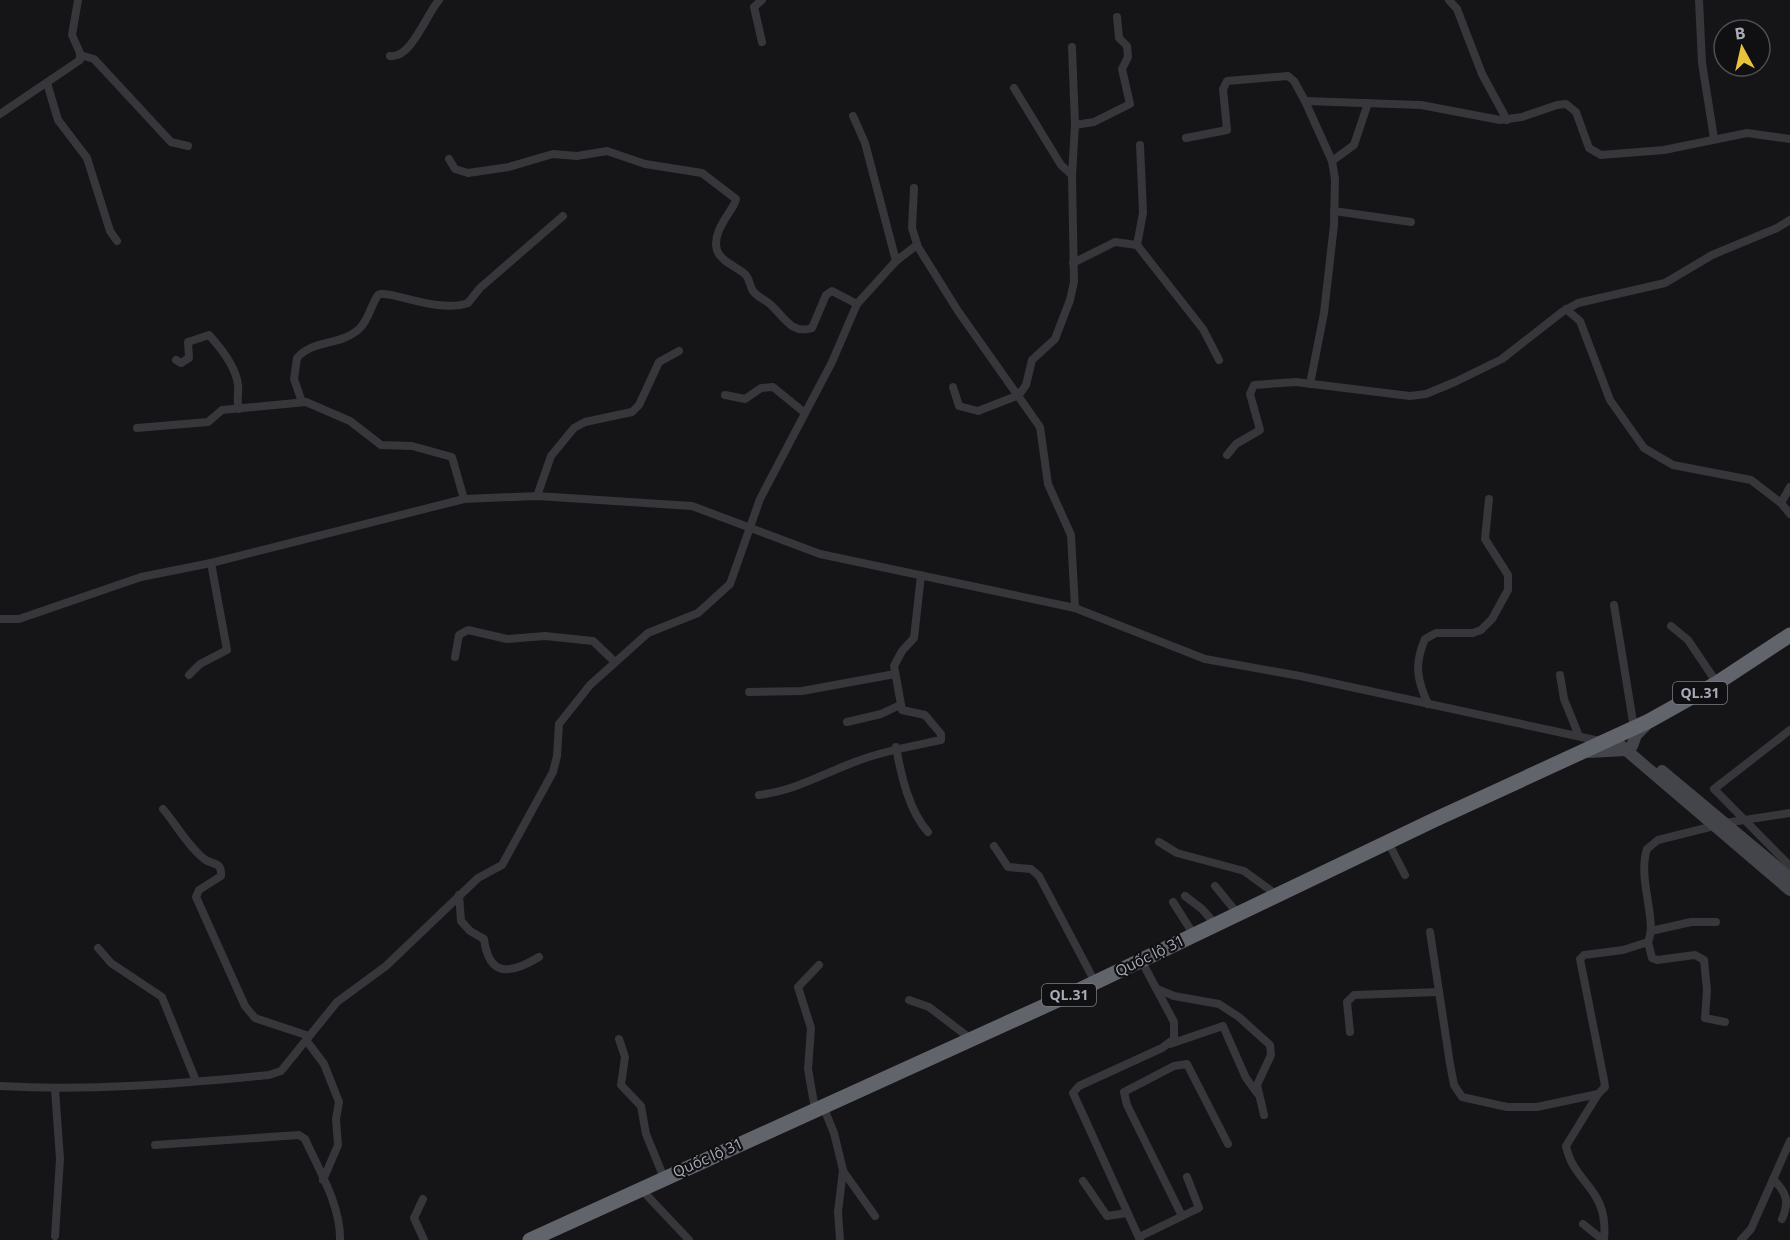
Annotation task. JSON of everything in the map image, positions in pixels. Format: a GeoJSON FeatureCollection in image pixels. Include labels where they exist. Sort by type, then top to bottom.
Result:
{"type":"FeatureCollection","features":[{"type":"Feature","properties":{"kind":"highway","name":"QL.31"},"geometry":{"type":"LineString","coordinates":[[1618,735],[1649,721],[1717,683],[1790,635]]}},
{"type":"Feature","properties":{"kind":"highway","name":"Quốc lộ 31"},"geometry":{"type":"LineString","coordinates":[[530,1240],[817,1106],[1095,982],[1618,735]]}},
{"type":"Feature","properties":{"kind":"street"},"geometry":{"type":"LineString","coordinates":[[0,114],[76,63],[80,55],[72,35],[78,0]]}},
{"type":"Feature","properties":{"kind":"street"},"geometry":{"type":"LineString","coordinates":[[390,56],[402,54],[413,42],[438,0]]}},
{"type":"Feature","properties":{"kind":"street"},"geometry":{"type":"LineString","coordinates":[[762,0],[754,7],[762,42]]}},
{"type":"Feature","properties":{"kind":"street"},"geometry":{"type":"LineString","coordinates":[[1449,0],[1456,9],[1482,74],[1508,120]]}},
{"type":"Feature","properties":{"kind":"street"},"geometry":{"type":"LineString","coordinates":[[1699,0],[1701,55],[1714,138]]}},
{"type":"Feature","properties":{"kind":"street"},"geometry":{"type":"LineString","coordinates":[[1075,125],[1094,122],[1130,104],[1122,69],[1128,60],[1127,46],[1119,38],[1117,17]]}},
{"type":"Feature","properties":{"kind":"street"},"geometry":{"type":"LineString","coordinates":[[953,387],[959,406],[969,411],[989,408],[1020,395],[1026,385],[1032,360],[1051,344],[1072,295],[1072,175],[1075,125],[1072,47]]}},
{"type":"Feature","properties":{"kind":"street"},"geometry":{"type":"LineString","coordinates":[[80,55],[94,59],[171,142],[188,146]]}},
{"type":"Feature","properties":{"kind":"street"},"geometry":{"type":"LineString","coordinates":[[1186,138],[1227,130],[1223,86],[1227,81],[1288,76],[1294,81],[1305,101],[1332,161],[1335,179],[1324,313],[1310,384]]}},
{"type":"Feature","properties":{"kind":"street"},"geometry":{"type":"LineString","coordinates":[[47,83],[60,124],[87,158],[110,231],[117,241]]}},
{"type":"Feature","properties":{"kind":"street"},"geometry":{"type":"LineString","coordinates":[[1014,88],[1061,165],[1072,175]]}},
{"type":"Feature","properties":{"kind":"street"},"geometry":{"type":"LineString","coordinates":[[1305,101],[1430,106],[1487,120],[1508,120],[1566,104],[1575,112],[1586,145],[1592,152],[1600,155],[1664,150],[1747,133],[1790,139]]}},
{"type":"Feature","properties":{"kind":"street"},"geometry":{"type":"LineString","coordinates":[[1332,161],[1354,145],[1368,103]]}},
{"type":"Feature","properties":{"kind":"street"},"geometry":{"type":"LineString","coordinates":[[853,116],[870,161],[896,261]]}},
{"type":"Feature","properties":{"kind":"street"},"geometry":{"type":"LineString","coordinates":[[1137,245],[1143,213],[1140,145]]}},
{"type":"Feature","properties":{"kind":"street"},"geometry":{"type":"LineString","coordinates":[[449,159],[455,169],[468,173],[509,167],[553,154],[578,156],[607,151],[645,164],[702,173],[736,199],[723,220],[717,242],[719,253],[747,276],[755,293],[770,303],[786,322],[801,330],[812,328],[826,295],[832,291],[857,304]]}},
{"type":"Feature","properties":{"kind":"street"},"geometry":{"type":"LineString","coordinates":[[914,188],[912,222],[916,245],[958,311],[1020,395],[1042,432],[1048,484],[1071,535],[1075,608]]}},
{"type":"Feature","properties":{"kind":"street"},"geometry":{"type":"LineString","coordinates":[[1334,211],[1411,222]]}},
{"type":"Feature","properties":{"kind":"street"},"geometry":{"type":"LineString","coordinates":[[302,402],[294,379],[297,358],[310,347],[338,341],[359,329],[378,295],[386,293],[432,306],[468,303],[476,291],[563,216]]}},
{"type":"Feature","properties":{"kind":"street"},"geometry":{"type":"LineString","coordinates":[[1227,455],[1236,444],[1260,430],[1250,394],[1252,386],[1280,382],[1410,396],[1426,394],[1502,359],[1566,309],[1596,297],[1665,284],[1712,255],[1777,228],[1790,220]]}},
{"type":"Feature","properties":{"kind":"street"},"geometry":{"type":"LineString","coordinates":[[1073,263],[1115,242],[1137,245],[1203,329],[1220,360]]}},
{"type":"Feature","properties":{"kind":"street"},"geometry":{"type":"LineString","coordinates":[[0,1086],[55,1089],[196,1081],[278,1073],[331,1008],[386,966],[478,878],[495,872],[508,857],[553,772],[557,756],[558,729],[562,718],[614,661],[654,629],[698,613],[726,590],[734,576],[760,499],[832,362],[857,304],[896,261],[916,245]]}},
{"type":"Feature","properties":{"kind":"street"},"geometry":{"type":"LineString","coordinates":[[1566,309],[1580,321],[1610,400],[1624,424],[1644,448],[1673,465],[1751,480],[1781,503],[1790,514]]}},
{"type":"Feature","properties":{"kind":"street"},"geometry":{"type":"LineString","coordinates":[[176,360],[181,363],[189,358],[188,342],[208,334],[230,364],[238,385],[236,398],[239,409]]}},
{"type":"Feature","properties":{"kind":"street"},"geometry":{"type":"LineString","coordinates":[[537,496],[551,456],[574,428],[585,422],[632,412],[639,405],[659,363],[680,351]]}},
{"type":"Feature","properties":{"kind":"street"},"geometry":{"type":"LineString","coordinates":[[724,395],[741,399],[751,396],[761,388],[773,387],[805,412]]}},
{"type":"Feature","properties":{"kind":"street"},"geometry":{"type":"LineString","coordinates":[[137,428],[208,422],[218,411],[302,402],[326,409],[350,421],[381,445],[412,446],[452,457],[464,499]]}},
{"type":"Feature","properties":{"kind":"street"},"geometry":{"type":"LineString","coordinates":[[1781,503],[1790,487]]}},
{"type":"Feature","properties":{"kind":"street"},"geometry":{"type":"LineString","coordinates":[[0,620],[19,619],[128,581],[211,563],[464,499],[537,496],[692,506],[820,554],[1075,608],[1205,659],[1579,736],[1618,735]]}},
{"type":"Feature","properties":{"kind":"street"},"geometry":{"type":"LineString","coordinates":[[1428,704],[1417,672],[1417,663],[1425,639],[1431,634],[1473,633],[1481,630],[1492,620],[1508,590],[1508,575],[1485,539],[1489,499]]}},
{"type":"Feature","properties":{"kind":"street"},"geometry":{"type":"LineString","coordinates":[[189,675],[200,664],[227,650],[211,563]]}},
{"type":"Feature","properties":{"kind":"street"},"geometry":{"type":"LineString","coordinates":[[759,795],[776,793],[813,781],[844,766],[896,747],[942,738],[925,715],[905,712],[900,705],[895,674],[894,666],[902,651],[914,638],[921,575]]}},
{"type":"Feature","properties":{"kind":"street"},"geometry":{"type":"LineString","coordinates":[[1614,605],[1618,735],[1629,748],[1719,824],[1790,890]]}},
{"type":"Feature","properties":{"kind":"street"},"geometry":{"type":"LineString","coordinates":[[1671,626],[1688,640],[1717,683]]}},
{"type":"Feature","properties":{"kind":"street"},"geometry":{"type":"LineString","coordinates":[[455,657],[459,635],[468,630],[507,639],[545,636],[593,641],[614,661]]}},
{"type":"Feature","properties":{"kind":"street"},"geometry":{"type":"LineString","coordinates":[[750,692],[802,691],[895,674]]}},
{"type":"Feature","properties":{"kind":"street"},"geometry":{"type":"LineString","coordinates":[[1560,675],[1564,699],[1579,736]]}},
{"type":"Feature","properties":{"kind":"street"},"geometry":{"type":"LineString","coordinates":[[846,722],[881,714],[900,705]]}},
{"type":"Feature","properties":{"kind":"street"},"geometry":{"type":"LineString","coordinates":[[1629,748],[1636,735],[1649,721]]}},
{"type":"Feature","properties":{"kind":"street"},"geometry":{"type":"LineString","coordinates":[[1790,730],[1714,789],[1790,866]]}},
{"type":"Feature","properties":{"kind":"street"},"geometry":{"type":"LineString","coordinates":[[896,747],[911,800],[921,825],[928,832]]}},
{"type":"Feature","properties":{"kind":"street"},"geometry":{"type":"LineString","coordinates":[[1579,753],[1629,748]]}},
{"type":"Feature","properties":{"kind":"street"},"geometry":{"type":"LineString","coordinates":[[163,809],[202,858],[218,864],[221,868],[221,876],[199,890],[196,897],[245,1006],[255,1018],[307,1038],[324,1064],[339,1102],[336,1116],[338,1145],[323,1180]]}},
{"type":"Feature","properties":{"kind":"street"},"geometry":{"type":"LineString","coordinates":[[1725,1022],[1704,1017],[1707,990],[1704,960],[1695,955],[1657,960],[1652,958],[1648,942],[1651,931],[1643,883],[1647,849],[1658,840],[1719,824],[1790,813]]}},
{"type":"Feature","properties":{"kind":"street"},"geometry":{"type":"LineString","coordinates":[[1719,824],[1790,878]]}},
{"type":"Feature","properties":{"kind":"street"},"geometry":{"type":"LineString","coordinates":[[1159,842],[1178,853],[1245,871],[1277,895]]}},
{"type":"Feature","properties":{"kind":"street"},"geometry":{"type":"LineString","coordinates":[[1388,842],[1405,875]]}},
{"type":"Feature","properties":{"kind":"street"},"geometry":{"type":"LineString","coordinates":[[994,846],[1008,867],[1031,869],[1039,876],[1095,982]]}},
{"type":"Feature","properties":{"kind":"street"},"geometry":{"type":"LineString","coordinates":[[1215,886],[1238,914]]}},
{"type":"Feature","properties":{"kind":"street"},"geometry":{"type":"LineString","coordinates":[[459,895],[461,921],[470,931],[484,939],[487,957],[502,970],[524,966],[540,957]]}},
{"type":"Feature","properties":{"kind":"street"},"geometry":{"type":"LineString","coordinates":[[1185,896],[1203,909],[1216,925]]}},
{"type":"Feature","properties":{"kind":"street"},"geometry":{"type":"LineString","coordinates":[[1173,902],[1194,935]]}},
{"type":"Feature","properties":{"kind":"street"},"geometry":{"type":"LineString","coordinates":[[1651,931],[1691,922],[1716,922]]}},
{"type":"Feature","properties":{"kind":"street"},"geometry":{"type":"LineString","coordinates":[[1430,932],[1454,1085],[1462,1097],[1507,1107],[1528,1107],[1554,1105],[1598,1094]]}},
{"type":"Feature","properties":{"kind":"street"},"geometry":{"type":"LineString","coordinates":[[1604,1240],[1605,1216],[1602,1205],[1569,1157],[1566,1146],[1598,1094],[1605,1087],[1580,959],[1584,955],[1623,950],[1648,942]]}},
{"type":"Feature","properties":{"kind":"street"},"geometry":{"type":"LineString","coordinates":[[98,948],[111,963],[162,997],[196,1081]]}},
{"type":"Feature","properties":{"kind":"street"},"geometry":{"type":"LineString","coordinates":[[1141,960],[1174,1022],[1176,1033],[1170,1044]]}},
{"type":"Feature","properties":{"kind":"street"},"geometry":{"type":"LineString","coordinates":[[819,965],[798,987],[811,1028],[808,1069],[817,1106],[834,1133],[843,1170],[838,1212],[840,1240]]}},
{"type":"Feature","properties":{"kind":"street"},"geometry":{"type":"LineString","coordinates":[[1157,989],[1174,996],[1219,1004],[1239,1017],[1270,1045],[1271,1055],[1258,1081],[1257,1093]]}},
{"type":"Feature","properties":{"kind":"street"},"geometry":{"type":"LineString","coordinates":[[1350,1032],[1347,1002],[1354,995],[1439,992]]}},
{"type":"Feature","properties":{"kind":"street"},"geometry":{"type":"LineString","coordinates":[[909,1000],[929,1007],[971,1039]]}},
{"type":"Feature","properties":{"kind":"street"},"geometry":{"type":"LineString","coordinates":[[1187,1177],[1199,1205],[1139,1239],[1073,1093],[1079,1086],[1170,1044],[1223,1026],[1246,1078],[1257,1093],[1264,1115]]}},
{"type":"Feature","properties":{"kind":"street"},"geometry":{"type":"LineString","coordinates":[[620,1039],[625,1058],[621,1085],[641,1106],[645,1134],[664,1178]]}},
{"type":"Feature","properties":{"kind":"street"},"geometry":{"type":"LineString","coordinates":[[1182,1216],[1126,1105],[1124,1092],[1174,1065],[1187,1064],[1228,1144]]}},
{"type":"Feature","properties":{"kind":"street"},"geometry":{"type":"LineString","coordinates":[[55,1089],[60,1159],[56,1236]]}},
{"type":"Feature","properties":{"kind":"street"},"geometry":{"type":"LineString","coordinates":[[155,1145],[299,1135],[305,1139],[323,1180],[338,1222],[339,1240]]}},
{"type":"Feature","properties":{"kind":"street"},"geometry":{"type":"LineString","coordinates":[[1745,1239],[1790,1141]]}},
{"type":"Feature","properties":{"kind":"street"},"geometry":{"type":"LineString","coordinates":[[843,1170],[875,1216]]}},
{"type":"Feature","properties":{"kind":"street"},"geometry":{"type":"LineString","coordinates":[[1773,1179],[1787,1196],[1789,1204],[1782,1219]]}},
{"type":"Feature","properties":{"kind":"street"},"geometry":{"type":"LineString","coordinates":[[1083,1181],[1107,1216],[1127,1214]]}},
{"type":"Feature","properties":{"kind":"street"},"geometry":{"type":"LineString","coordinates":[[640,1188],[689,1240]]}},
{"type":"Feature","properties":{"kind":"street"},"geometry":{"type":"LineString","coordinates":[[423,1198],[414,1218],[424,1240]]}},
{"type":"Feature","properties":{"kind":"street"},"geometry":{"type":"LineString","coordinates":[[1582,1224],[1604,1240]]}}]}
